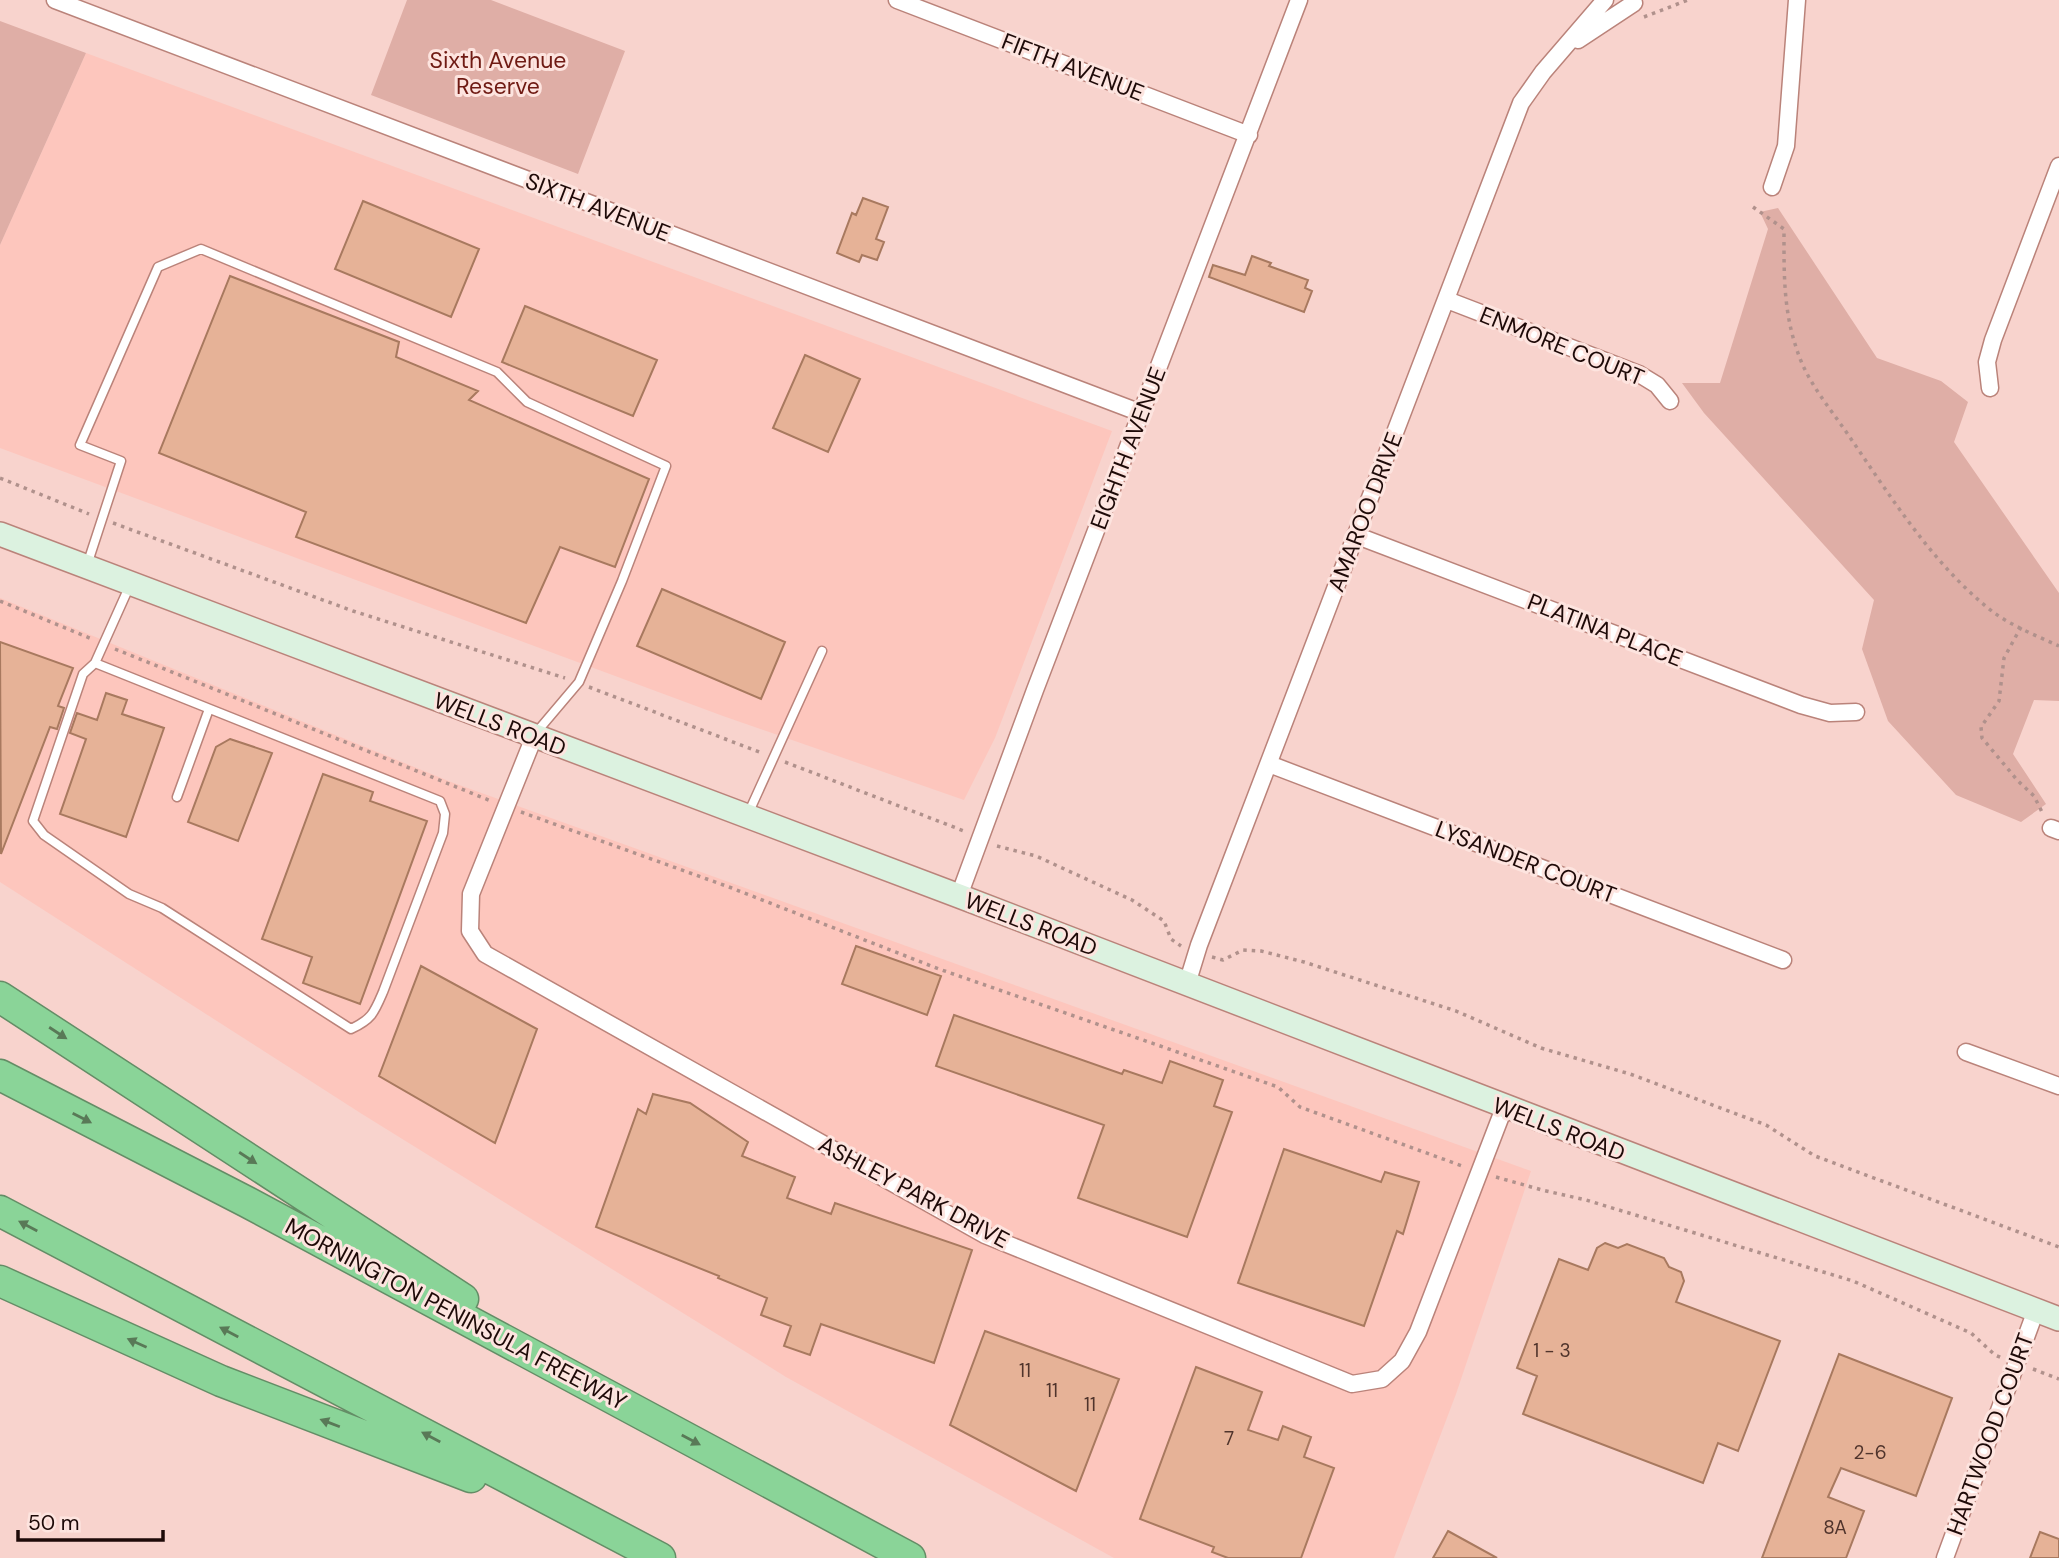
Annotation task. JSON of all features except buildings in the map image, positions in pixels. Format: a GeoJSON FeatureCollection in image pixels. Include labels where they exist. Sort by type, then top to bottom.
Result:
{"type":"FeatureCollection","features":[{"type":"Feature","properties":{"kind":"highway"},"geometry":{"type":"LineString","coordinates":[[0,997],[631,1408]]}},
{"type":"Feature","properties":{"kind":"highway","name":"MORNINGTON PENINSULA FREEWAY"},"geometry":{"type":"LineString","coordinates":[[0,1075],[247,1202],[910,1558]]}},
{"type":"Feature","properties":{"kind":"highway"},"geometry":{"type":"LineString","coordinates":[[0,1211],[660,1558]]}},
{"type":"Feature","properties":{"kind":"highway"},"geometry":{"type":"LineString","coordinates":[[0,1282],[221,1381],[600,1526]]}},
{"type":"Feature","properties":{"kind":"main road","name":"WELLS ROAD"},"geometry":{"type":"LineString","coordinates":[[0,534],[959,897],[2059,1319]]}},
{"type":"Feature","properties":{"kind":"street","name":"SIXTH AVENUE"},"geometry":{"type":"LineString","coordinates":[[55,0],[1141,414]]}},
{"type":"Feature","properties":{"kind":"street","name":"FIFTH AVENUE"},"geometry":{"type":"LineString","coordinates":[[897,0],[1249,135]]}},
{"type":"Feature","properties":{"kind":"street","name":"EIGHTH AVENUE"},"geometry":{"type":"LineString","coordinates":[[959,897],[979,837],[1299,0]]}},
{"type":"Feature","properties":{"kind":"street","name":"AMAROO DRIVE"},"geometry":{"type":"LineString","coordinates":[[1186,984],[1521,103],[1561,50],[1605,0]]}},
{"type":"Feature","properties":{"kind":"street"},"geometry":{"type":"LineString","coordinates":[[1772,187],[1786,146],[1797,0]]}},
{"type":"Feature","properties":{"kind":"street","name":"AMAROO DRIVE"},"geometry":{"type":"LineString","coordinates":[[1561,50],[1634,1]]}},
{"type":"Feature","properties":{"kind":"street"},"geometry":{"type":"LineString","coordinates":[[1990,388],[1987,362],[1993,341],[2059,166]]}},
{"type":"Feature","properties":{"kind":"street","name":"ENMORE COURT"},"geometry":{"type":"LineString","coordinates":[[1447,300],[1639,374],[1657,385],[1670,401]]}},
{"type":"Feature","properties":{"kind":"street","name":"PLATINA PLACE"},"geometry":{"type":"LineString","coordinates":[[1355,535],[1801,705],[1830,713],[1856,712]]}},
{"type":"Feature","properties":{"kind":"street","name":"ASHLEY PARK DRIVE"},"geometry":{"type":"LineString","coordinates":[[534,737],[471,894],[470,931],[485,954],[985,1235],[1352,1384],[1382,1378],[1402,1361],[1418,1332],[1504,1108]]}},
{"type":"Feature","properties":{"kind":"street","name":"LYSANDER COURT"},"geometry":{"type":"LineString","coordinates":[[1269,764],[1783,960]]}},
{"type":"Feature","properties":{"kind":"street"},"geometry":{"type":"LineString","coordinates":[[1966,1052],[2059,1086]]}},
{"type":"Feature","properties":{"kind":"street","name":"HARTWOOD COURT"},"geometry":{"type":"LineString","coordinates":[[1945,1558],[2036,1310]]}},
{"type":"Feature","properties":{"kind":"lane"},"geometry":{"type":"LineString","coordinates":[[86,568],[121,461],[80,445],[158,267],[201,249],[497,372],[527,402],[666,466],[622,581],[579,682],[534,737]]}},
{"type":"Feature","properties":{"kind":"lane"},"geometry":{"type":"LineString","coordinates":[[95,663],[440,801],[445,814],[443,833],[383,992],[373,1016],[364,1023],[351,1029],[162,908],[129,894],[44,835],[33,821],[83,674],[95,663],[130,585]]}},
{"type":"Feature","properties":{"kind":"lane"},"geometry":{"type":"LineString","coordinates":[[746,817],[822,651]]}},
{"type":"Feature","properties":{"kind":"lane"},"geometry":{"type":"LineString","coordinates":[[177,797],[209,709]]}},
{"type":"Feature","properties":{"kind":"path"},"geometry":{"type":"LineString","coordinates":[[1635,22],[1688,0]]}},
{"type":"Feature","properties":{"kind":"path"},"geometry":{"type":"LineString","coordinates":[[1752,207],[1784,229],[1785,305],[1798,353],[1810,379],[1935,555],[1994,613],[2059,646]]}},
{"type":"Feature","properties":{"kind":"path"},"geometry":{"type":"LineString","coordinates":[[0,478],[353,611],[579,682],[998,846],[1036,856],[1132,900],[1164,921],[1171,939],[1176,944],[1197,953],[1223,960],[1243,950],[1261,951],[1407,994],[1506,1031],[1541,1048],[1630,1074],[1766,1125],[1815,1156],[2059,1247]]}},
{"type":"Feature","properties":{"kind":"path"},"geometry":{"type":"LineString","coordinates":[[0,601],[506,806],[729,887],[939,969],[1278,1087],[1300,1107],[1480,1172],[1599,1204],[1853,1281],[1970,1333],[1995,1355]]}},
{"type":"Feature","properties":{"kind":"path"},"geometry":{"type":"LineString","coordinates":[[2021,627],[2004,658],[1999,701],[1980,733],[2018,781],[2034,796],[2055,830]]}},
{"type":"Feature","properties":{"kind":"shaded area"},"geometry":{"type":"Polygon","coordinates":[[[86,53],[1112,431],[995,738],[964,800],[723,716],[0,448],[0,245],[86,53]]]}},
{"type":"Feature","properties":{"kind":"shaded area"},"geometry":{"type":"Polygon","coordinates":[[[0,598],[451,782],[1531,1171],[1456,1394],[1394,1558],[1114,1558],[786,1377],[362,1114],[0,882],[0,598]]]}},
{"type":"Feature","properties":{"kind":"green space","name":"Sixth Avenue Reserve"},"geometry":{"type":"Polygon","coordinates":[[[407,0],[491,0],[625,51],[578,174],[371,95],[407,0]]]}},
{"type":"Feature","properties":{"kind":"green space"},"geometry":{"type":"Polygon","coordinates":[[[0,21],[86,53],[0,245],[0,21]]]}},
{"type":"Feature","properties":{"kind":"green space"},"geometry":{"type":"Polygon","coordinates":[[[1778,208],[1877,358],[1941,381],[1968,402],[1954,442],[2059,593],[2059,701],[2034,700],[2013,754],[2046,804],[2021,822],[1956,795],[1888,721],[1862,649],[1874,600],[1704,413],[1682,383],[1720,383],[1768,229],[1760,212],[1778,208]]]}}]}
